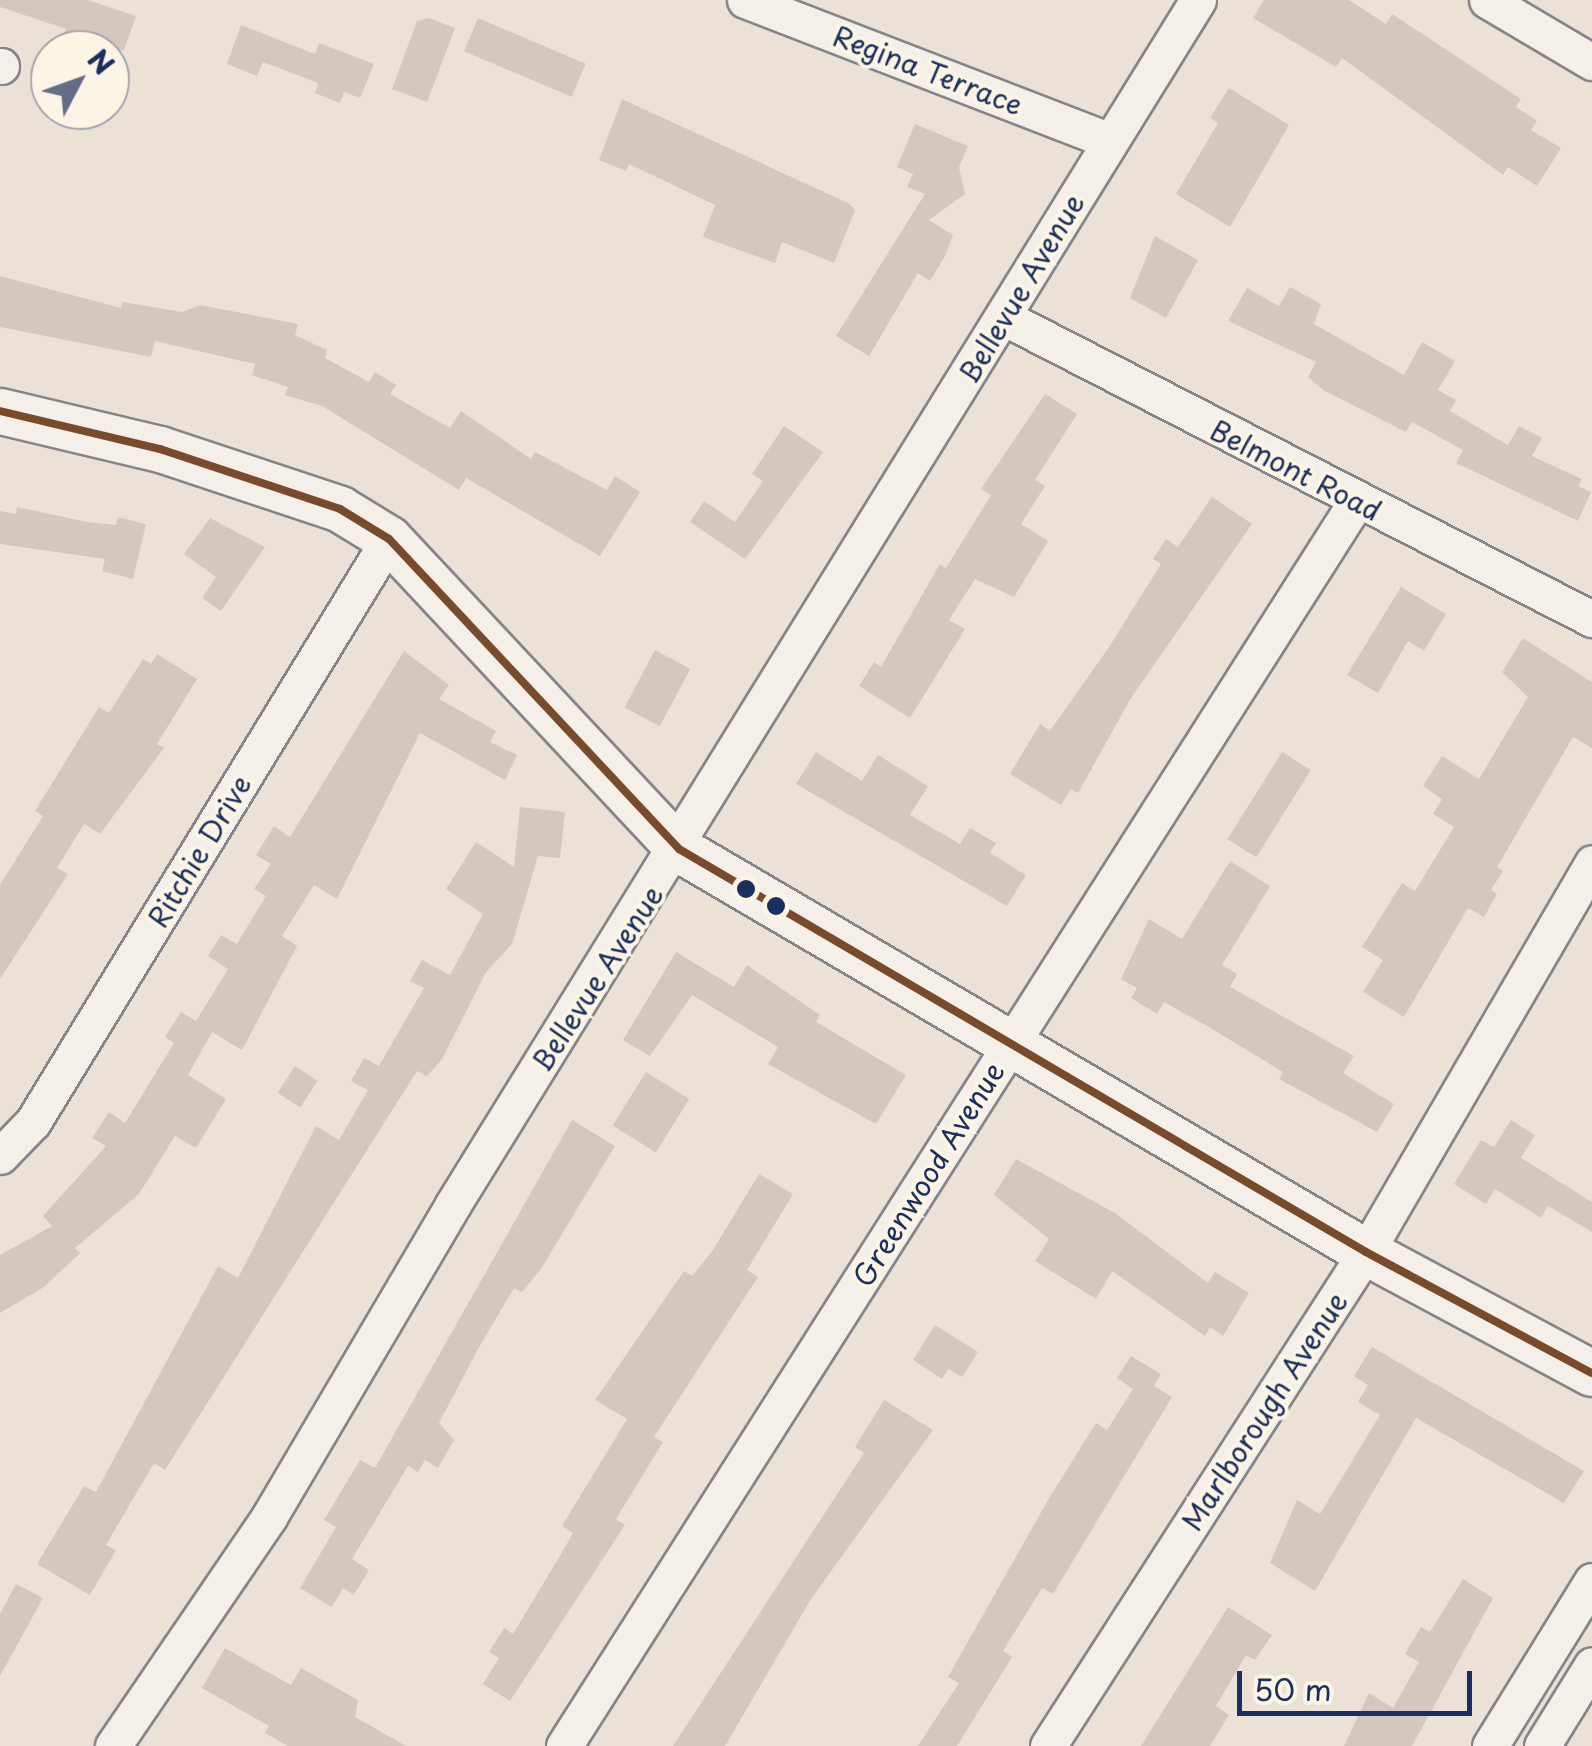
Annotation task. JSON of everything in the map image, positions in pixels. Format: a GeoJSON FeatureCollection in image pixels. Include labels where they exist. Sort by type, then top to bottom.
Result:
{"type":"FeatureCollection","features":[{"type":"Feature","properties":{"kind":"street","name":"Regina Terrace"},"geometry":{"type":"LineString","coordinates":[[744,0],[1110,140]]}},
{"type":"Feature","properties":{"kind":"street","name":"Bellevue Avenue"},"geometry":{"type":"LineString","coordinates":[[113,1746],[269,1517],[452,1206],[679,849],[1198,0]]}},
{"type":"Feature","properties":{"kind":"street"},"geometry":{"type":"LineString","coordinates":[[1487,0],[1592,62]]}},
{"type":"Feature","properties":{"kind":"street","name":"Belmont Road"},"geometry":{"type":"LineString","coordinates":[[1003,317],[1356,502],[1592,619]]}},
{"type":"Feature","properties":{"kind":"street"},"geometry":{"type":"LineString","coordinates":[[0,411],[212,466],[340,509],[389,539],[679,849],[1366,1252],[1592,1374]]}},
{"type":"Feature","properties":{"kind":"street","name":"Greenwood Avenue"},"geometry":{"type":"LineString","coordinates":[[564,1746],[1356,502]]}},
{"type":"Feature","properties":{"kind":"street","name":"Ritchie Drive"},"geometry":{"type":"LineString","coordinates":[[0,1156],[33,1122],[389,539]]}},
{"type":"Feature","properties":{"kind":"street","name":"Marlborough Avenue"},"geometry":{"type":"LineString","coordinates":[[1048,1746],[1366,1252],[1592,863]]}},
{"type":"Feature","properties":{"kind":"street"},"geometry":{"type":"LineString","coordinates":[[1490,1746],[1592,1580]]}},
{"type":"Feature","properties":{"kind":"street"},"geometry":{"type":"LineString","coordinates":[[1542,1746],[1592,1665]]}},
{"type":"Feature","properties":{"kind":"building"},"geometry":{"type":"Polygon","coordinates":[[[0,0],[88,0],[136,16],[130,33],[66,30],[0,7],[0,0]]]}},
{"type":"Feature","properties":{"kind":"building"},"geometry":{"type":"Polygon","coordinates":[[[1264,0],[1349,0],[1386,24],[1392,14],[1521,99],[1516,107],[1537,121],[1531,130],[1561,148],[1537,186],[1508,167],[1503,175],[1342,58],[1336,67],[1253,18],[1264,0]]]}},
{"type":"Feature","properties":{"kind":"building"},"geometry":{"type":"Polygon","coordinates":[[[429,18],[455,28],[427,102],[392,89],[417,21],[429,18]]]}},
{"type":"Feature","properties":{"kind":"building"},"geometry":{"type":"Polygon","coordinates":[[[478,18],[586,64],[572,97],[464,51],[478,18]]]}},
{"type":"Feature","properties":{"kind":"building"},"geometry":{"type":"Polygon","coordinates":[[[241,25],[315,54],[319,43],[374,64],[360,98],[344,92],[340,103],[315,93],[318,83],[263,62],[257,76],[227,64],[241,25]]]}},
{"type":"Feature","properties":{"kind":"building"},"geometry":{"type":"Polygon","coordinates":[[[1229,88],[1289,125],[1230,227],[1176,194],[1218,123],[1210,118],[1229,88]]]}},
{"type":"Feature","properties":{"kind":"building"},"geometry":{"type":"Polygon","coordinates":[[[622,99],[848,203],[855,210],[834,263],[782,242],[775,263],[703,237],[715,205],[629,164],[626,171],[599,160],[622,99]]]}},
{"type":"Feature","properties":{"kind":"building"},"geometry":{"type":"Polygon","coordinates":[[[915,124],[968,146],[959,167],[965,194],[929,220],[953,235],[945,256],[930,281],[918,273],[869,356],[836,336],[925,194],[907,187],[913,174],[897,167],[915,124]]]}},
{"type":"Feature","properties":{"kind":"building"},"geometry":{"type":"Polygon","coordinates":[[[1155,236],[1198,260],[1166,318],[1130,298],[1155,236]]]}},
{"type":"Feature","properties":{"kind":"building"},"geometry":{"type":"Polygon","coordinates":[[[0,276],[121,308],[123,302],[182,312],[200,305],[298,324],[295,335],[327,350],[325,358],[369,382],[375,372],[396,385],[390,394],[450,428],[461,411],[531,459],[535,452],[607,490],[615,476],[640,492],[600,556],[466,478],[459,490],[322,406],[285,395],[288,387],[252,375],[255,364],[155,341],[151,357],[0,327],[0,276]]]}},
{"type":"Feature","properties":{"kind":"building"},"geometry":{"type":"Polygon","coordinates":[[[1290,287],[1321,304],[1314,324],[1404,375],[1422,342],[1455,361],[1438,390],[1456,400],[1450,411],[1508,445],[1519,426],[1542,438],[1532,456],[1582,479],[1578,486],[1591,492],[1578,521],[1456,463],[1463,450],[1412,422],[1406,432],[1323,390],[1308,377],[1316,362],[1228,321],[1247,288],[1279,306],[1290,287]]]}},
{"type":"Feature","properties":{"kind":"building"},"geometry":{"type":"Polygon","coordinates":[[[1045,394],[1077,414],[1035,480],[1045,486],[1021,524],[1048,541],[1014,597],[975,579],[949,620],[965,629],[910,718],[859,686],[874,662],[881,667],[940,564],[946,568],[991,495],[981,489],[1045,394]]]}},
{"type":"Feature","properties":{"kind":"building"},"geometry":{"type":"Polygon","coordinates":[[[784,426],[823,452],[745,559],[690,522],[704,501],[735,522],[763,481],[752,474],[784,426]]]}},
{"type":"Feature","properties":{"kind":"building"},"geometry":{"type":"Polygon","coordinates":[[[1212,497],[1252,524],[1131,698],[1078,793],[1071,789],[1061,805],[1010,774],[1040,724],[1050,731],[1109,647],[1161,564],[1153,559],[1166,539],[1178,547],[1212,497]]]}},
{"type":"Feature","properties":{"kind":"building"},"geometry":{"type":"Polygon","coordinates":[[[17,507],[87,522],[116,525],[118,517],[146,524],[133,579],[102,571],[105,559],[0,544],[0,511],[16,514],[17,507]]]}},
{"type":"Feature","properties":{"kind":"building"},"geometry":{"type":"Polygon","coordinates":[[[210,518],[265,547],[221,611],[202,598],[216,577],[184,554],[210,518]]]}},
{"type":"Feature","properties":{"kind":"building"},"geometry":{"type":"Polygon","coordinates":[[[1401,587],[1446,614],[1424,651],[1408,641],[1378,693],[1347,675],[1401,587]]]}},
{"type":"Feature","properties":{"kind":"building"},"geometry":{"type":"Polygon","coordinates":[[[1523,638],[1592,682],[1592,748],[1573,737],[1497,867],[1503,871],[1491,890],[1497,894],[1484,917],[1468,908],[1404,1017],[1363,992],[1383,960],[1362,947],[1402,883],[1415,891],[1454,827],[1433,814],[1442,799],[1423,786],[1442,756],[1479,779],[1528,697],[1502,672],[1523,638]]]}},
{"type":"Feature","properties":{"kind":"building"},"geometry":{"type":"Polygon","coordinates":[[[655,650],[690,669],[660,726],[624,707],[655,650]]]}},
{"type":"Feature","properties":{"kind":"building"},"geometry":{"type":"Polygon","coordinates":[[[404,651],[449,685],[439,699],[496,731],[490,742],[517,755],[505,780],[420,733],[337,899],[314,885],[282,936],[297,946],[242,1050],[212,1032],[188,1075],[226,1099],[196,1148],[175,1136],[139,1194],[75,1248],[80,1253],[44,1287],[0,1313],[0,1255],[52,1226],[43,1216],[106,1146],[92,1138],[109,1112],[125,1123],[174,1043],[165,1037],[181,1012],[196,1021],[228,969],[208,956],[221,935],[237,944],[266,896],[254,889],[271,864],[256,855],[274,826],[290,837],[404,651]]]}},
{"type":"Feature","properties":{"kind":"building"},"geometry":{"type":"Polygon","coordinates":[[[157,654],[197,679],[157,744],[164,748],[100,834],[84,824],[57,868],[68,874],[0,979],[0,885],[43,816],[35,811],[99,707],[109,713],[143,659],[151,664],[157,654]]]}},
{"type":"Feature","properties":{"kind":"building"},"geometry":{"type":"Polygon","coordinates":[[[816,752],[862,781],[878,755],[928,786],[910,815],[960,844],[970,828],[996,843],[990,853],[1026,875],[1007,906],[796,784],[816,752]]]}},
{"type":"Feature","properties":{"kind":"building"},"geometry":{"type":"Polygon","coordinates":[[[1282,752],[1311,770],[1256,857],[1227,839],[1282,752]]]}},
{"type":"Feature","properties":{"kind":"building"},"geometry":{"type":"Polygon","coordinates":[[[520,807],[565,812],[560,858],[538,856],[512,944],[486,972],[442,1059],[427,1076],[417,1071],[165,1470],[154,1463],[106,1545],[116,1550],[90,1595],[37,1564],[84,1486],[96,1492],[218,1266],[238,1278],[316,1126],[339,1140],[368,1090],[351,1081],[364,1058],[379,1066],[424,988],[410,981],[422,960],[450,975],[483,914],[446,889],[476,842],[514,867],[520,807]]]}},
{"type":"Feature","properties":{"kind":"building"},"geometry":{"type":"Polygon","coordinates":[[[1230,861],[1270,886],[1222,965],[1237,974],[1230,987],[1354,1056],[1343,1073],[1394,1104],[1377,1132],[1279,1079],[1283,1072],[1164,1002],[1157,1014],[1131,998],[1137,988],[1121,979],[1149,919],[1182,939],[1230,861]]]}},
{"type":"Feature","properties":{"kind":"building"},"geometry":{"type":"Polygon","coordinates":[[[676,952],[734,987],[747,965],[820,1015],[816,1022],[906,1075],[876,1124],[768,1064],[778,1047],[692,995],[650,1056],[623,1040],[676,952]]]}},
{"type":"Feature","properties":{"kind":"building"},"geometry":{"type":"Polygon","coordinates":[[[295,1066],[318,1081],[300,1108],[278,1093],[295,1066]]]}},
{"type":"Feature","properties":{"kind":"building"},"geometry":{"type":"Polygon","coordinates":[[[646,1072],[689,1099],[656,1152],[613,1125],[646,1072]]]}},
{"type":"Feature","properties":{"kind":"building"},"geometry":{"type":"Polygon","coordinates":[[[572,1120],[615,1146],[541,1269],[522,1292],[514,1288],[478,1349],[439,1423],[454,1440],[438,1468],[425,1460],[418,1472],[408,1466],[352,1559],[369,1570],[354,1595],[343,1588],[332,1607],[300,1588],[336,1527],[324,1520],[360,1460],[375,1468],[572,1120]]]}},
{"type":"Feature","properties":{"kind":"building"},"geometry":{"type":"Polygon","coordinates":[[[1511,1120],[1535,1135],[1521,1158],[1592,1202],[1592,1232],[1548,1206],[1541,1218],[1495,1189],[1486,1204],[1454,1184],[1481,1140],[1494,1147],[1511,1120]]]}},
{"type":"Feature","properties":{"kind":"building"},"geometry":{"type":"Polygon","coordinates":[[[1016,1159],[1115,1213],[1208,1283],[1215,1272],[1249,1293],[1223,1336],[1210,1327],[1205,1336],[1112,1271],[1096,1299],[1035,1261],[1049,1239],[994,1195],[1016,1159]]]}},
{"type":"Feature","properties":{"kind":"building"},"geometry":{"type":"Polygon","coordinates":[[[759,1174],[793,1194],[747,1270],[758,1277],[654,1437],[663,1442],[616,1519],[625,1525],[510,1701],[483,1684],[499,1658],[489,1652],[504,1628],[513,1634],[561,1554],[573,1533],[562,1526],[627,1419],[595,1400],[684,1271],[692,1276],[713,1250],[759,1174]]]}},
{"type":"Feature","properties":{"kind":"building"},"geometry":{"type":"Polygon","coordinates":[[[935,1325],[978,1352],[962,1377],[948,1369],[942,1379],[913,1360],[935,1325]]]}},
{"type":"Feature","properties":{"kind":"building"},"geometry":{"type":"Polygon","coordinates":[[[1372,1347],[1584,1471],[1564,1503],[1416,1418],[1315,1591],[1270,1563],[1297,1500],[1320,1514],[1380,1415],[1358,1402],[1368,1385],[1354,1376],[1372,1347]]]}},
{"type":"Feature","properties":{"kind":"building"},"geometry":{"type":"Polygon","coordinates":[[[1131,1356],[1161,1374],[1154,1386],[1172,1397],[1053,1594],[1042,1588],[1003,1651],[1012,1657],[957,1746],[918,1746],[959,1683],[948,1677],[1048,1500],[1096,1423],[1107,1430],[1133,1389],[1117,1378],[1131,1356]]]}},
{"type":"Feature","properties":{"kind":"building"},"geometry":{"type":"Polygon","coordinates":[[[884,1400],[933,1430],[811,1599],[725,1746],[673,1746],[864,1453],[855,1447],[884,1400]]]}},
{"type":"Feature","properties":{"kind":"building"},"geometry":{"type":"Polygon","coordinates":[[[1463,1579],[1493,1598],[1412,1746],[1344,1746],[1369,1693],[1393,1708],[1419,1662],[1405,1654],[1421,1627],[1430,1632],[1463,1579]]]}},
{"type":"Feature","properties":{"kind":"building"},"geometry":{"type":"Polygon","coordinates":[[[16,1584],[43,1598],[0,1676],[0,1614],[16,1584]]]}},
{"type":"Feature","properties":{"kind":"building"},"geometry":{"type":"Polygon","coordinates":[[[1228,1607],[1272,1635],[1255,1660],[1246,1655],[1216,1706],[1229,1715],[1210,1746],[1141,1746],[1228,1607]]]}},
{"type":"Feature","properties":{"kind":"building"},"geometry":{"type":"Polygon","coordinates":[[[225,1648],[291,1685],[301,1668],[358,1700],[355,1717],[406,1746],[288,1746],[265,1733],[269,1726],[202,1688],[225,1648]]]}},
{"type":"Feature","properties":{"kind":"transit line"},"geometry":{"type":"LineString","coordinates":[[0,411],[160,449],[340,509],[389,539],[679,849],[1366,1252],[1592,1373]]}}]}
